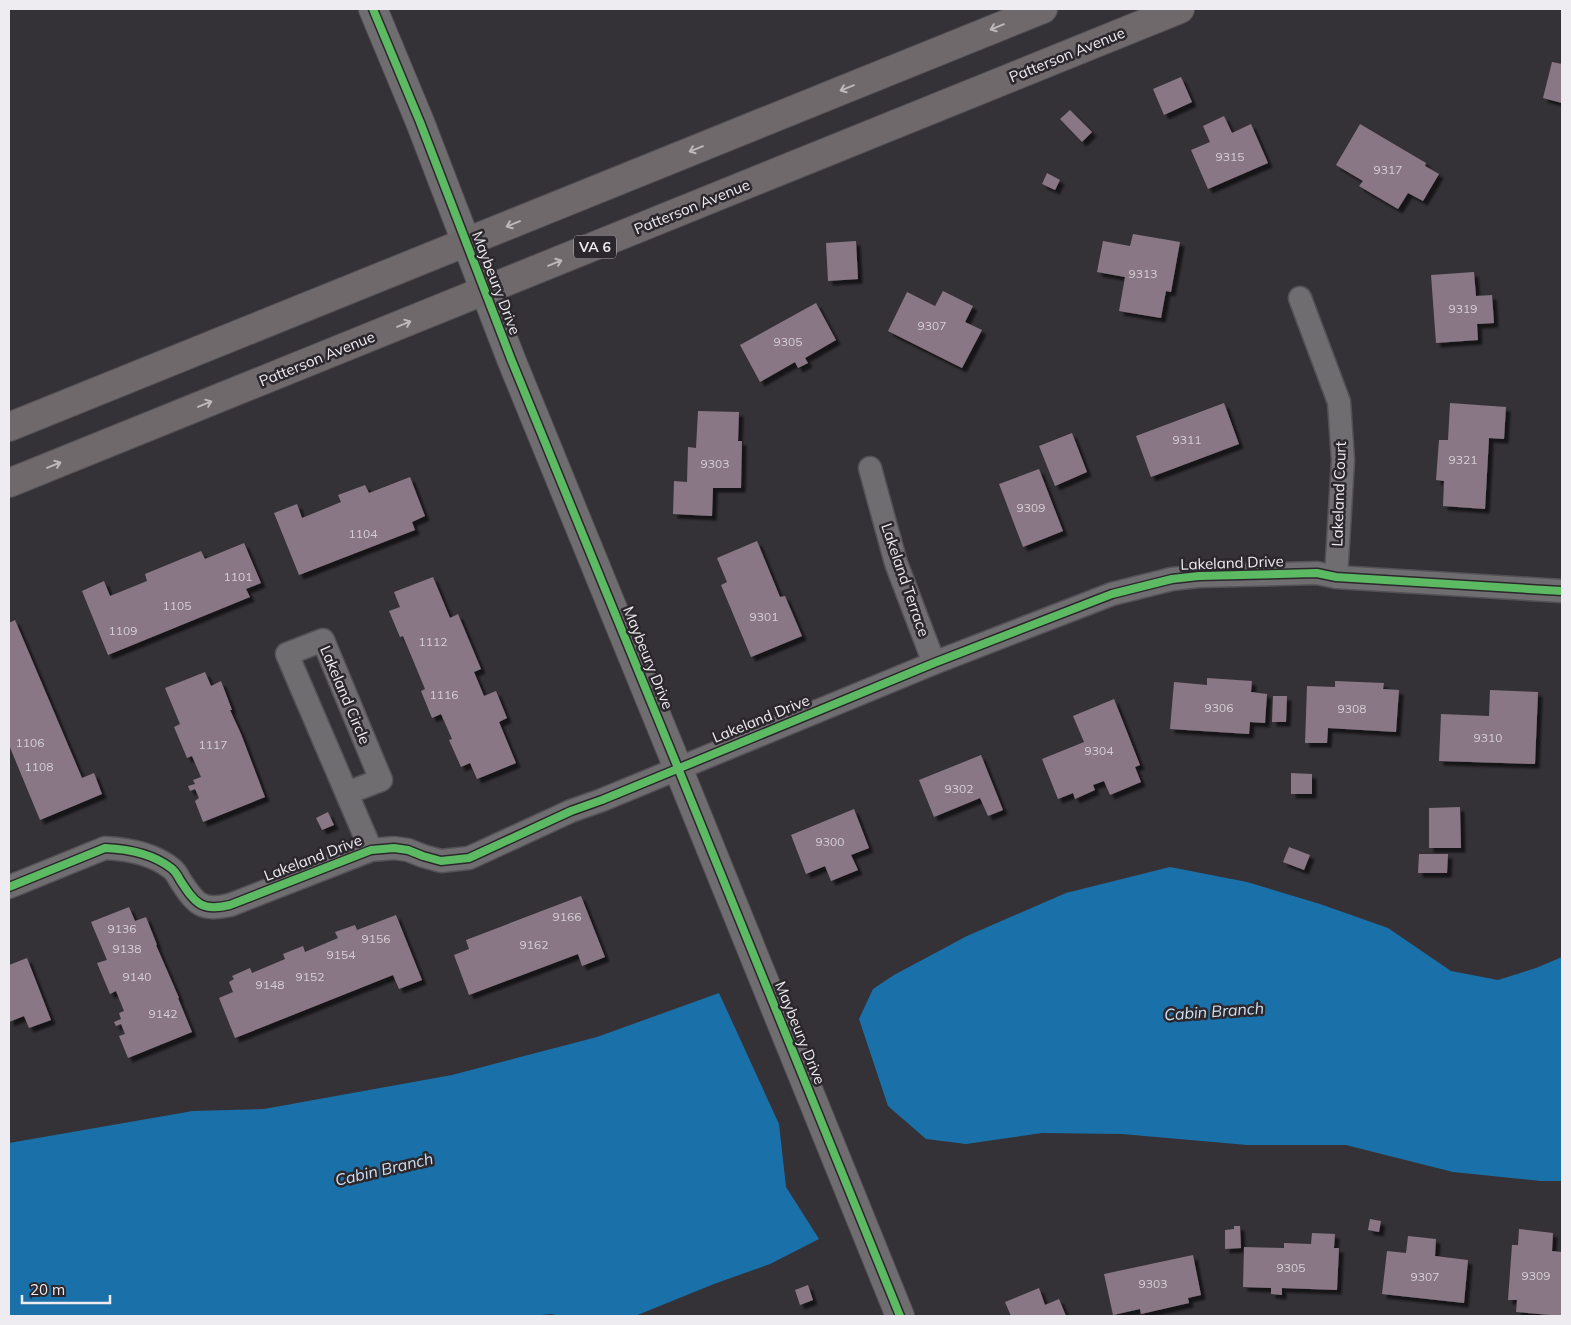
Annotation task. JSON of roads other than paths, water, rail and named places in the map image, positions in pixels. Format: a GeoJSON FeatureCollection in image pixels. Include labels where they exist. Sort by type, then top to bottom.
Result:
{"type":"FeatureCollection","features":[{"type":"Feature","properties":{"kind":"main road"},"geometry":{"type":"LineString","coordinates":[[9,427],[1043,9]]}},
{"type":"Feature","properties":{"kind":"main road","name":"Patterson Avenue"},"geometry":{"type":"LineString","coordinates":[[9,483],[485,292],[1180,9]]}},
{"type":"Feature","properties":{"kind":"street","name":"Maybeury Drive"},"geometry":{"type":"LineString","coordinates":[[373,9],[420,122],[511,359],[900,1316]]}},
{"type":"Feature","properties":{"kind":"street","name":"Lakeland Court"},"geometry":{"type":"LineString","coordinates":[[1300,298],[1339,402],[1343,460],[1336,578]]}},
{"type":"Feature","properties":{"kind":"street","name":"Lakeland Terrace"},"geometry":{"type":"LineString","coordinates":[[870,468],[896,563],[934,663]]}},
{"type":"Feature","properties":{"kind":"street","name":"Lakeland Drive"},"geometry":{"type":"LineString","coordinates":[[9,887],[106,848],[120,849],[156,859],[173,869],[194,900],[210,908],[219,908],[239,902],[371,850],[394,848],[408,850],[441,861],[469,858],[571,811],[602,800],[934,663],[1112,594],[1172,579],[1259,573],[1284,575],[1317,573],[1336,578],[1562,591]]}},
{"type":"Feature","properties":{"kind":"street","name":"Lakeland Circle"},"geometry":{"type":"LineString","coordinates":[[347,793],[381,780],[323,640],[287,654],[371,850]]}},
{"type":"Feature","properties":{"kind":"water","name":"Cabin Branch"},"geometry":{"type":"Polygon","coordinates":[[[1170,867],[1247,882],[1320,904],[1388,928],[1451,971],[1498,980],[1536,968],[1562,957],[1562,1181],[1541,1181],[1453,1172],[1346,1145],[1247,1145],[1122,1134],[1042,1133],[966,1144],[926,1139],[888,1106],[859,1019],[873,989],[894,975],[967,936],[1066,893],[1170,867]]]}},
{"type":"Feature","properties":{"kind":"water","name":"Cabin Branch"},"geometry":{"type":"Polygon","coordinates":[[[719,993],[779,1124],[786,1187],[819,1239],[770,1264],[635,1316],[561,1316],[551,1314],[532,1316],[9,1316],[9,1143],[193,1111],[264,1109],[452,1075],[597,1037],[719,993]]]}}]}
